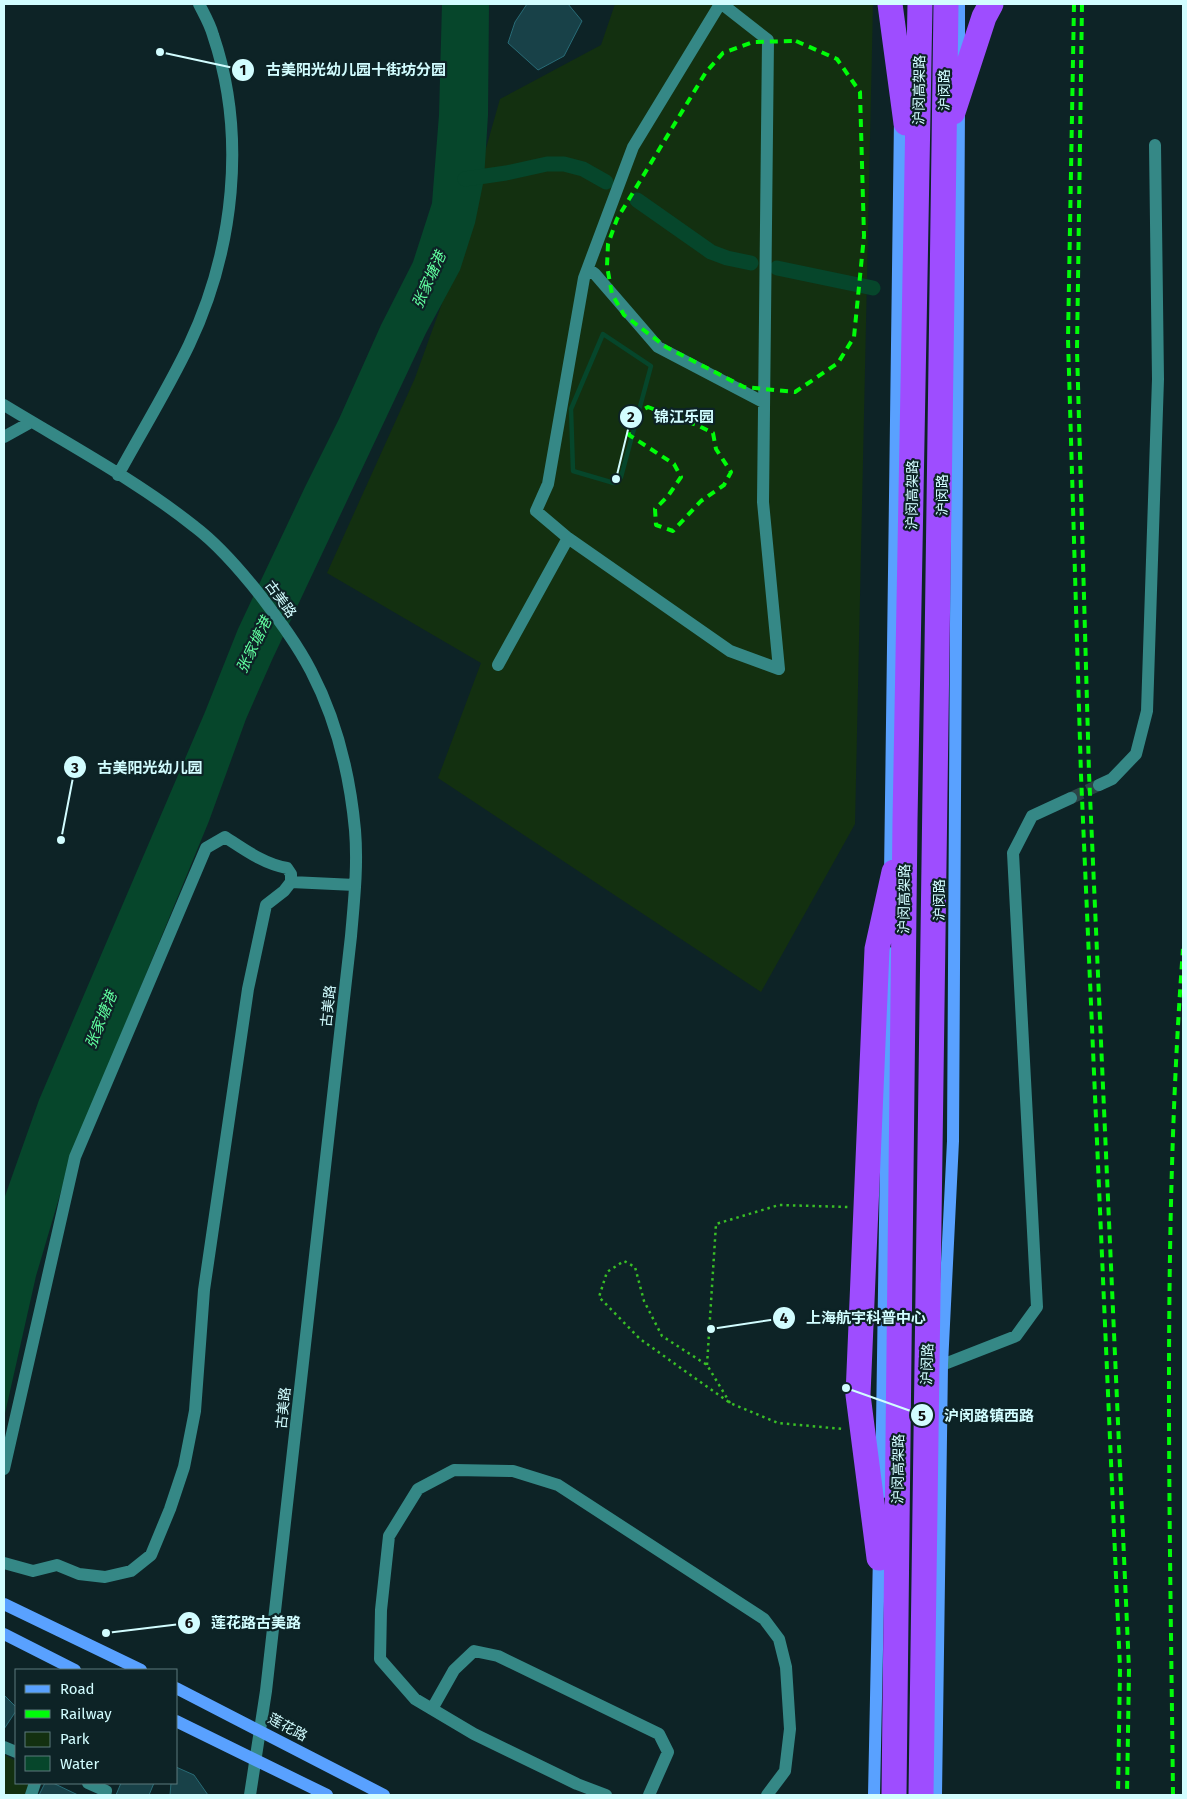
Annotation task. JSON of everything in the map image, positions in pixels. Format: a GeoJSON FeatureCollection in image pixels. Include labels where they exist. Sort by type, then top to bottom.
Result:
{"type":"FeatureCollection","features":[{"type":"Feature","properties":{"kind":"highway"},"geometry":{"type":"LineString","coordinates":[[890,4],[930,209]]}},
{"type":"Feature","properties":{"kind":"highway","name":"沪闵高架路"},"geometry":{"type":"LineString","coordinates":[[920,4],[930,209],[921,1795]]}},
{"type":"Feature","properties":{"kind":"highway","name":"沪闵高架路"},"geometry":{"type":"LineString","coordinates":[[894,1795],[905,821],[930,209],[946,4]]}},
{"type":"Feature","properties":{"kind":"highway"},"geometry":{"type":"LineString","coordinates":[[951,116],[959,4]]}},
{"type":"Feature","properties":{"kind":"highway"},"geometry":{"type":"LineString","coordinates":[[930,209],[951,116],[984,17],[991,4]]}},
{"type":"Feature","properties":{"kind":"highway"},"geometry":{"type":"LineString","coordinates":[[879,1558],[858,1395],[877,949],[905,821]]}},
{"type":"Feature","properties":{"kind":"main road"},"geometry":{"type":"LineString","coordinates":[[874,1795],[884,1316],[902,4]]}},
{"type":"Feature","properties":{"kind":"main road","name":"沪闵路"},"geometry":{"type":"LineString","coordinates":[[896,367],[926,327],[930,209],[931,4]]}},
{"type":"Feature","properties":{"kind":"main road","name":"沪闵路"},"geometry":{"type":"LineString","coordinates":[[936,1795],[942,1365],[953,1141],[959,4]]}},
{"type":"Feature","properties":{"kind":"main road"},"geometry":{"type":"LineString","coordinates":[[4,1604],[139,1669]]}},
{"type":"Feature","properties":{"kind":"main road"},"geometry":{"type":"LineString","coordinates":[[4,1634],[73,1669]]}},
{"type":"Feature","properties":{"kind":"main road","name":"莲花路"},"geometry":{"type":"LineString","coordinates":[[178,1689],[384,1795]]}},
{"type":"Feature","properties":{"kind":"main road"},"geometry":{"type":"LineString","coordinates":[[178,1721],[327,1795]]}},
{"type":"Feature","properties":{"kind":"street"},"geometry":{"type":"LineString","coordinates":[[118,474],[189,344],[206,303],[219,260],[229,215],[232,173],[231,125],[224,75],[213,33],[199,4]]}},
{"type":"Feature","properties":{"kind":"street"},"geometry":{"type":"LineString","coordinates":[[721,4],[768,40],[763,502],[779,669],[730,651],[568,538],[536,511],[548,484],[588,269],[633,147],[721,4]]}},
{"type":"Feature","properties":{"kind":"street"},"geometry":{"type":"LineString","coordinates":[[1099,785],[1112,779],[1136,754],[1147,711],[1158,378],[1155,145]]}},
{"type":"Feature","properties":{"kind":"street"},"geometry":{"type":"LineString","coordinates":[[588,269],[595,274],[658,347],[763,402]]}},
{"type":"Feature","properties":{"kind":"street","name":"古美路"},"geometry":{"type":"LineString","coordinates":[[4,405],[167,506],[197,528],[247,578],[296,646],[311,671],[325,702],[339,742],[349,783],[355,831],[355,885],[351,936],[268,1671],[250,1795]]}},
{"type":"Feature","properties":{"kind":"street"},"geometry":{"type":"LineString","coordinates":[[4,437],[31,422]]}},
{"type":"Feature","properties":{"kind":"street"},"geometry":{"type":"LineString","coordinates":[[498,665],[568,538]]}},
{"type":"Feature","properties":{"kind":"street"},"geometry":{"type":"LineString","coordinates":[[942,1365],[1016,1336],[1037,1307],[1013,853],[1032,816],[1070,798]]}},
{"type":"Feature","properties":{"kind":"street"},"geometry":{"type":"LineString","coordinates":[[4,1470],[75,1157],[206,848],[225,837],[258,858],[275,866],[287,868],[291,874],[291,882],[284,891],[266,905],[248,989],[204,1290],[195,1411],[184,1468],[151,1555],[131,1571],[105,1577],[79,1574],[57,1565],[32,1571],[4,1563]]}},
{"type":"Feature","properties":{"kind":"street"},"geometry":{"type":"LineString","coordinates":[[291,882],[355,885]]}},
{"type":"Feature","properties":{"kind":"street"},"geometry":{"type":"LineString","coordinates":[[606,1795],[575,1789],[474,1734],[415,1699],[380,1659],[381,1610],[389,1536],[418,1489],[454,1470],[513,1472],[558,1484],[764,1619],[779,1639],[786,1667],[790,1729],[785,1771],[767,1795]]}},
{"type":"Feature","properties":{"kind":"street"},"geometry":{"type":"LineString","coordinates":[[432,1709],[454,1670],[474,1651],[498,1656],[659,1734],[668,1752],[649,1795]]}},
{"type":"Feature","properties":{"kind":"street"},"geometry":{"type":"LineString","coordinates":[[90,1784],[106,1791],[105,1795]]}},
{"type":"Feature","properties":{"kind":"path"},"geometry":{"type":"LineString","coordinates":[[707,1365],[716,1224],[779,1205],[849,1207]]}},
{"type":"Feature","properties":{"kind":"path"},"geometry":{"type":"LineString","coordinates":[[730,1403],[707,1365],[662,1336],[644,1301],[635,1267],[624,1261],[607,1272],[598,1297],[640,1339],[730,1403],[778,1423],[844,1429]]}},
{"type":"Feature","properties":{"kind":"green space"},"geometry":{"type":"Polygon","coordinates":[[[615,4],[873,4],[855,824],[761,992],[438,778],[481,663],[327,573],[415,378],[441,306],[500,99],[601,45],[615,4]]]}},
{"type":"Feature","properties":{"kind":"green space"},"geometry":{"type":"Polygon","coordinates":[[[5,1755],[15,1760],[15,1784],[29,1784],[25,1795],[4,1795],[5,1755]]]}},
{"type":"Feature","properties":{"kind":"water","name":"张家塘港"},"geometry":{"type":"Polygon","coordinates":[[[442,4],[489,4],[488,115],[484,179],[475,223],[460,270],[426,333],[246,719],[209,821],[72,1154],[36,1276],[4,1418],[4,1199],[39,1100],[205,712],[238,629],[339,419],[381,325],[413,262],[432,203],[439,115],[442,4]]]}},
{"type":"Feature","properties":{"kind":"building"},"geometry":{"type":"Polygon","coordinates":[[[527,4],[568,4],[582,21],[564,56],[538,70],[508,43],[515,22],[527,4]]]}},
{"type":"Feature","properties":{"kind":"building"},"geometry":{"type":"Polygon","coordinates":[[[4,1695],[15,1706],[15,1712],[4,1729],[4,1695]]]}},
{"type":"Feature","properties":{"kind":"building"},"geometry":{"type":"Polygon","coordinates":[[[178,1768],[194,1775],[208,1795],[170,1795],[171,1784],[178,1784],[178,1768]]]}},
{"type":"Feature","properties":{"kind":"building"},"geometry":{"type":"Polygon","coordinates":[[[44,1784],[55,1784],[78,1795],[39,1795],[44,1784]]]}},
{"type":"Feature","properties":{"kind":"building"},"geometry":{"type":"Polygon","coordinates":[[[121,1784],[154,1784],[149,1795],[116,1795],[121,1784]]]}},
{"type":"Feature","properties":{"kind":"waterway"},"geometry":{"type":"LineString","coordinates":[[465,179],[547,164],[564,164],[583,169],[606,182]]}},
{"type":"Feature","properties":{"kind":"waterway"},"geometry":{"type":"LineString","coordinates":[[637,200],[711,252],[727,258],[751,263]]}},
{"type":"Feature","properties":{"kind":"waterway"},"geometry":{"type":"LineString","coordinates":[[777,268],[873,288]]}},
{"type":"Feature","properties":{"kind":"waterway"},"geometry":{"type":"LineString","coordinates":[[603,334],[651,366],[621,477],[614,483],[573,471],[571,409],[603,334]]}},
{"type":"Feature","properties":{"kind":"tunnel"},"geometry":{"type":"LineString","coordinates":[[1071,798],[1099,785]]}},
{"type":"Feature","properties":{"kind":"railway"},"geometry":{"type":"LineString","coordinates":[[1074,4],[1068,339],[1081,775],[1120,1668],[1118,1795]]}},
{"type":"Feature","properties":{"kind":"railway"},"geometry":{"type":"LineString","coordinates":[[1082,4],[1077,350],[1089,773],[1129,1669],[1127,1795]]}},
{"type":"Feature","properties":{"kind":"railway"},"geometry":{"type":"LineString","coordinates":[[796,41],[837,59],[860,92],[864,236],[854,337],[838,363],[795,392],[744,387],[666,347],[624,315],[612,294],[607,266],[608,244],[617,219],[706,72],[723,53],[753,42],[796,41]]}},
{"type":"Feature","properties":{"kind":"railway"},"geometry":{"type":"LineString","coordinates":[[648,407],[713,433],[716,449],[731,472],[724,485],[701,501],[673,531],[656,525],[655,509],[668,496],[681,477],[674,464],[629,435],[628,418],[648,407]]}},
{"type":"Feature","properties":{"kind":"railway"},"geometry":{"type":"LineString","coordinates":[[1173,1795],[1169,1478],[1170,1266],[1176,1055],[1183,949]]}},
{"type":"Feature","properties":{"kind":"place","name":"古美阳光幼儿园十街坊分园"},"geometry":{"type":"Point","coordinates":[160,52]}},
{"type":"Feature","properties":{"kind":"place","name":"锦江乐园"},"geometry":{"type":"Point","coordinates":[616,479]}},
{"type":"Feature","properties":{"kind":"place","name":"古美阳光幼儿园"},"geometry":{"type":"Point","coordinates":[61,840]}},
{"type":"Feature","properties":{"kind":"place","name":"上海航宇科普中心"},"geometry":{"type":"Point","coordinates":[711,1329]}},
{"type":"Feature","properties":{"kind":"place","name":"沪闵路镇西路"},"geometry":{"type":"Point","coordinates":[846,1388]}},
{"type":"Feature","properties":{"kind":"place","name":"莲花路古美路"},"geometry":{"type":"Point","coordinates":[106,1633]}}]}
